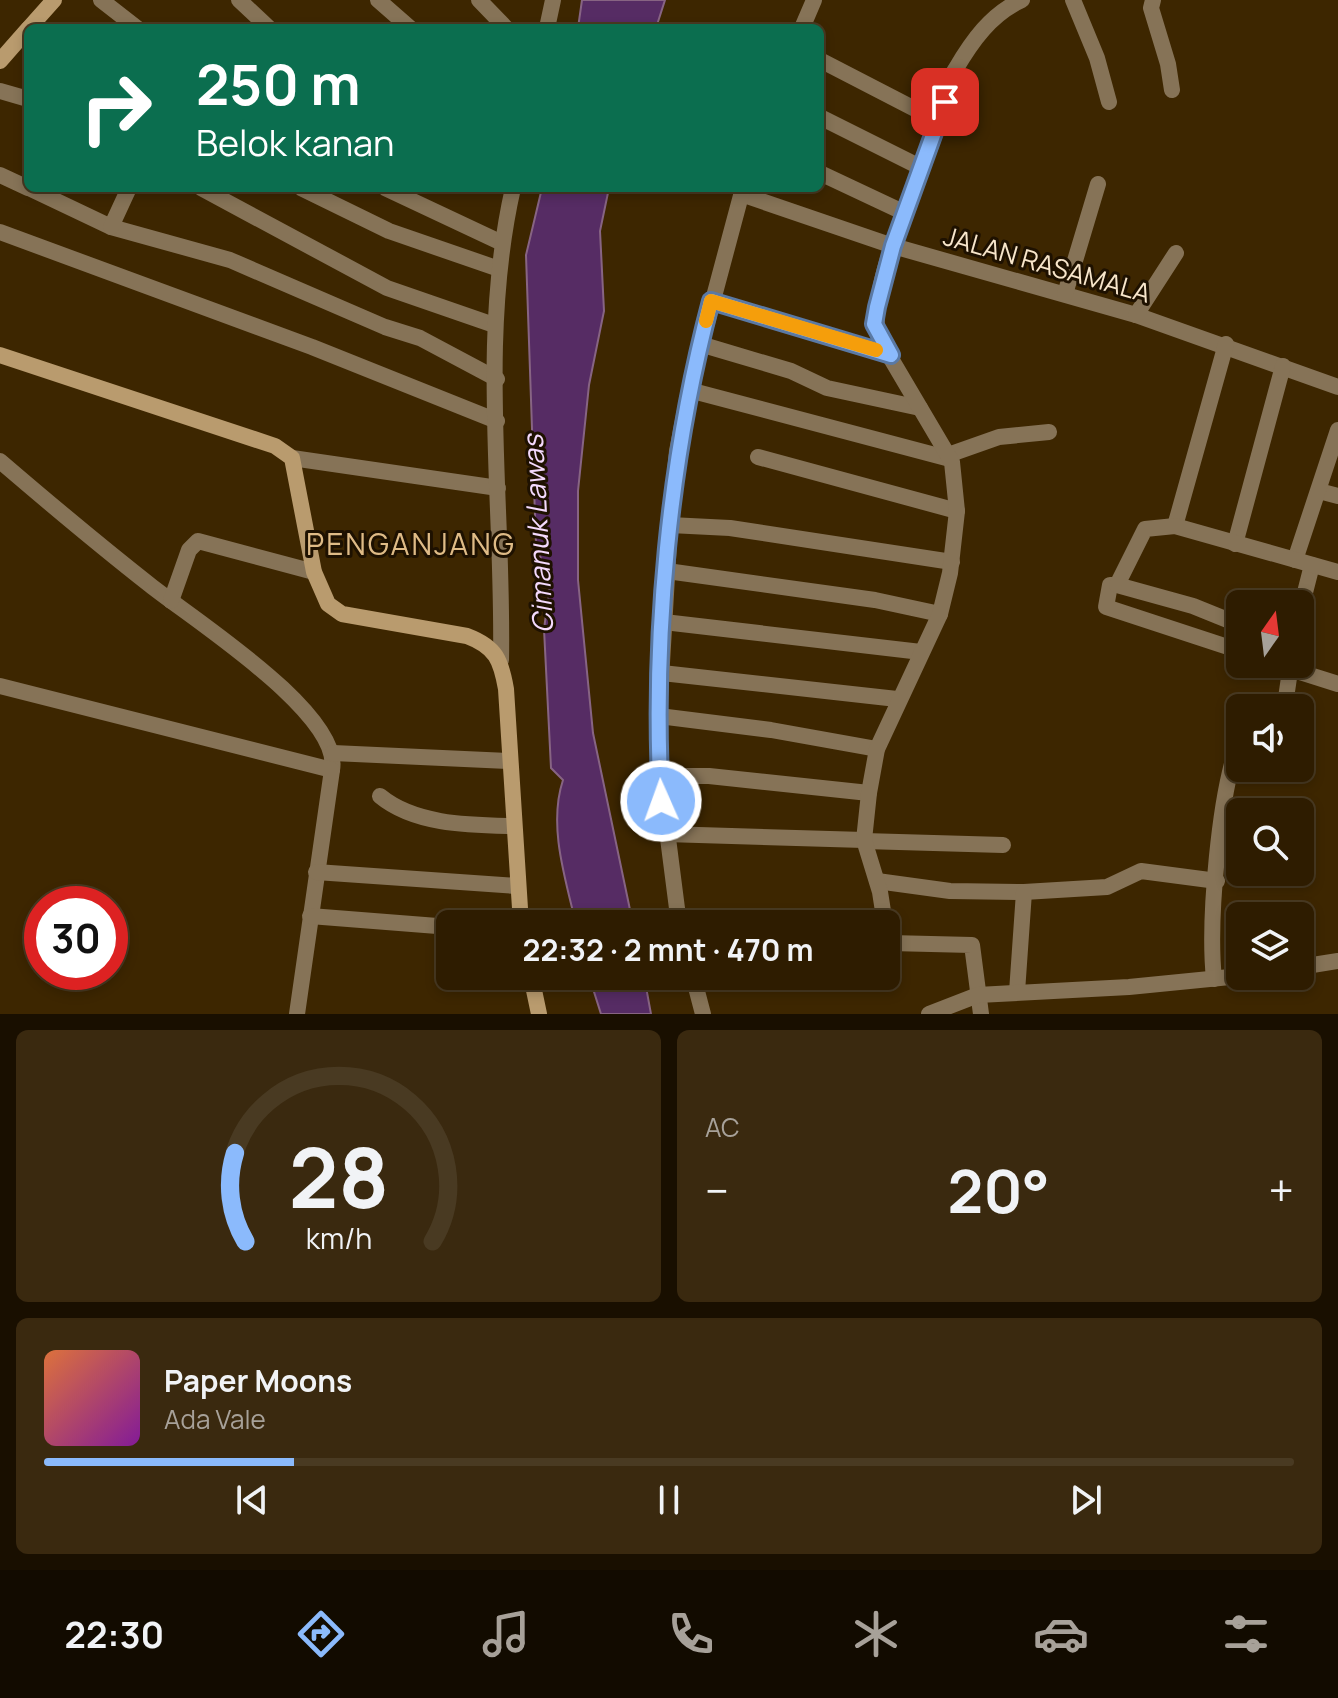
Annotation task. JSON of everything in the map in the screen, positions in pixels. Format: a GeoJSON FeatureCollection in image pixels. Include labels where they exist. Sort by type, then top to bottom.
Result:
{"type":"FeatureCollection","features":[{"type":"Feature","properties":{"kind":"street"},"geometry":{"type":"LineString","coordinates":[[33,24],[54,0]]}},
{"type":"Feature","properties":{"kind":"street"},"geometry":{"type":"LineString","coordinates":[[101,0],[132,24]]}},
{"type":"Feature","properties":{"kind":"street"},"geometry":{"type":"LineString","coordinates":[[239,0],[265,24]]}},
{"type":"Feature","properties":{"kind":"street"},"geometry":{"type":"LineString","coordinates":[[378,0],[405,24]]}},
{"type":"Feature","properties":{"kind":"street"},"geometry":{"type":"LineString","coordinates":[[479,0],[502,24]]}},
{"type":"Feature","properties":{"kind":"street"},"geometry":{"type":"LineString","coordinates":[[548,24],[553,0]]}},
{"type":"Feature","properties":{"kind":"street"},"geometry":{"type":"LineString","coordinates":[[804,24],[814,0]]}},
{"type":"Feature","properties":{"kind":"street"},"geometry":{"type":"LineString","coordinates":[[882,910],[864,840],[877,749],[897,699],[940,614],[952,562],[957,511],[956,473],[949,457],[874,324],[893,246],[940,122],[953,71],[994,6],[1022,0]]}},
{"type":"Feature","properties":{"kind":"street"},"geometry":{"type":"LineString","coordinates":[[1073,0],[1097,58],[1109,102]]}},
{"type":"Feature","properties":{"kind":"street"},"geometry":{"type":"LineString","coordinates":[[1153,0],[1151,8],[1168,64],[1172,90]]}},
{"type":"Feature","properties":{"kind":"street"},"geometry":{"type":"LineString","coordinates":[[0,61],[24,35]]}},
{"type":"Feature","properties":{"kind":"street"},"geometry":{"type":"LineString","coordinates":[[824,62],[940,122]]}},
{"type":"Feature","properties":{"kind":"street"},"geometry":{"type":"LineString","coordinates":[[0,91],[24,98]]}},
{"type":"Feature","properties":{"kind":"street"},"geometry":{"type":"LineString","coordinates":[[824,119],[922,168]]}},
{"type":"Feature","properties":{"kind":"street"},"geometry":{"type":"LineString","coordinates":[[0,175],[24,186]]}},
{"type":"Feature","properties":{"kind":"street"},"geometry":{"type":"LineString","coordinates":[[824,175],[905,213]]}},
{"type":"Feature","properties":{"kind":"street"},"geometry":{"type":"LineString","coordinates":[[1065,294],[1098,184]]}},
{"type":"Feature","properties":{"kind":"street"},"geometry":{"type":"LineString","coordinates":[[37,192],[111,227],[230,260],[361,317],[420,338],[497,379]]}},
{"type":"Feature","properties":{"kind":"street"},"geometry":{"type":"LineString","coordinates":[[111,227],[127,192]]}},
{"type":"Feature","properties":{"kind":"street"},"geometry":{"type":"LineString","coordinates":[[208,192],[387,288],[494,325]]}},
{"type":"Feature","properties":{"kind":"street"},"geometry":{"type":"LineString","coordinates":[[309,192],[389,231],[499,269]]}},
{"type":"Feature","properties":{"kind":"street"},"geometry":{"type":"LineString","coordinates":[[394,192],[502,243]]}},
{"type":"Feature","properties":{"kind":"street"},"geometry":{"type":"LineString","coordinates":[[512,192],[502,243],[494,325],[501,660],[506,689],[508,764],[520,910]]}},
{"type":"Feature","properties":{"kind":"street"},"geometry":{"type":"LineString","coordinates":[[677,910],[660,776],[659,716],[670,525],[677,451],[689,390],[742,192]]}},
{"type":"Feature","properties":{"kind":"street","name":"JALAN RASAMALA"},"geometry":{"type":"LineString","coordinates":[[745,192],[893,246],[1065,294],[1226,344],[1338,387]]}},
{"type":"Feature","properties":{"kind":"street"},"geometry":{"type":"LineString","coordinates":[[0,232],[312,347],[497,421]]}},
{"type":"Feature","properties":{"kind":"street"},"geometry":{"type":"LineString","coordinates":[[1136,315],[1176,253]]}},
{"type":"Feature","properties":{"kind":"street"},"geometry":{"type":"LineString","coordinates":[[711,301],[891,355]]}},
{"type":"Feature","properties":{"kind":"street"},"geometry":{"type":"LineString","coordinates":[[700,344],[791,371],[827,388],[920,408]]}},
{"type":"Feature","properties":{"kind":"street"},"geometry":{"type":"LineString","coordinates":[[1175,526],[1226,344]]}},
{"type":"Feature","properties":{"kind":"street"},"geometry":{"type":"LineString","coordinates":[[0,355],[262,439],[292,458],[498,488]]}},
{"type":"Feature","properties":{"kind":"street"},"geometry":{"type":"LineString","coordinates":[[1235,544],[1283,366]]}},
{"type":"Feature","properties":{"kind":"street"},"geometry":{"type":"LineString","coordinates":[[689,390],[949,457],[999,437],[1049,432]]}},
{"type":"Feature","properties":{"kind":"street"},"geometry":{"type":"LineString","coordinates":[[1295,560],[1338,430]]}},
{"type":"Feature","properties":{"kind":"street"},"geometry":{"type":"LineString","coordinates":[[758,457],[957,511]]}},
{"type":"Feature","properties":{"kind":"street"},"geometry":{"type":"LineString","coordinates":[[292,458],[314,572],[328,604],[342,614],[467,636],[478,640],[501,660]]}},
{"type":"Feature","properties":{"kind":"street"},"geometry":{"type":"LineString","coordinates":[[0,461],[171,601],[268,674],[294,700],[333,761],[297,1014]]}},
{"type":"Feature","properties":{"kind":"street"},"geometry":{"type":"LineString","coordinates":[[1319,491],[1338,496]]}},
{"type":"Feature","properties":{"kind":"street"},"geometry":{"type":"LineString","coordinates":[[670,525],[730,528],[952,562]]}},
{"type":"Feature","properties":{"kind":"street"},"geometry":{"type":"LineString","coordinates":[[1117,585],[1145,529],[1175,526],[1338,572]]}},
{"type":"Feature","properties":{"kind":"street"},"geometry":{"type":"LineString","coordinates":[[171,601],[189,550],[198,541],[314,572]]}},
{"type":"Feature","properties":{"kind":"street"},"geometry":{"type":"LineString","coordinates":[[1306,590],[1312,565]]}},
{"type":"Feature","properties":{"kind":"street"},"geometry":{"type":"LineString","coordinates":[[667,571],[875,600],[940,614]]}},
{"type":"Feature","properties":{"kind":"street"},"geometry":{"type":"LineString","coordinates":[[1226,619],[1193,606],[1110,585],[1106,607],[1226,646]]}},
{"type":"Feature","properties":{"kind":"street"},"geometry":{"type":"LineString","coordinates":[[1170,626],[1193,606]]}},
{"type":"Feature","properties":{"kind":"street"},"geometry":{"type":"LineString","coordinates":[[664,622],[921,652]]}},
{"type":"Feature","properties":{"kind":"street"},"geometry":{"type":"LineString","coordinates":[[662,673],[897,699]]}},
{"type":"Feature","properties":{"kind":"street"},"geometry":{"type":"LineString","coordinates":[[1314,676],[1338,684]]}},
{"type":"Feature","properties":{"kind":"street"},"geometry":{"type":"LineString","coordinates":[[0,686],[333,761],[508,764]]}},
{"type":"Feature","properties":{"kind":"street"},"geometry":{"type":"LineString","coordinates":[[659,716],[771,730],[877,749]]}},
{"type":"Feature","properties":{"kind":"street"},"geometry":{"type":"LineString","coordinates":[[660,776],[709,776],[869,793]]}},
{"type":"Feature","properties":{"kind":"street"},"geometry":{"type":"LineString","coordinates":[[1214,979],[1217,881],[1228,782]]}},
{"type":"Feature","properties":{"kind":"street"},"geometry":{"type":"LineString","coordinates":[[380,796],[404,813],[434,820],[513,826]]}},
{"type":"Feature","properties":{"kind":"street"},"geometry":{"type":"LineString","coordinates":[[666,834],[1003,845]]}},
{"type":"Feature","properties":{"kind":"street"},"geometry":{"type":"LineString","coordinates":[[877,881],[950,891],[1024,892],[1107,887],[1141,871],[1217,881]]}},
{"type":"Feature","properties":{"kind":"street"},"geometry":{"type":"LineString","coordinates":[[316,872],[517,886]]}},
{"type":"Feature","properties":{"kind":"street"},"geometry":{"type":"LineString","coordinates":[[1017,992],[1024,892]]}},
{"type":"Feature","properties":{"kind":"street"},"geometry":{"type":"LineString","coordinates":[[310,916],[436,926]]}},
{"type":"Feature","properties":{"kind":"street"},"geometry":{"type":"LineString","coordinates":[[900,936],[972,945],[981,1014]]}},
{"type":"Feature","properties":{"kind":"street"},"geometry":{"type":"LineString","coordinates":[[1314,965],[1338,961]]}},
{"type":"Feature","properties":{"kind":"street"},"geometry":{"type":"LineString","coordinates":[[929,1014],[978,995],[1129,987],[1226,978]]}},
{"type":"Feature","properties":{"kind":"street"},"geometry":{"type":"LineString","coordinates":[[534,990],[539,1014]]}},
{"type":"Feature","properties":{"kind":"street"},"geometry":{"type":"LineString","coordinates":[[697,990],[703,1014]]}},
{"type":"Feature","properties":{"kind":"water"},"geometry":{"type":"Polygon","coordinates":[[[582,0],[665,0],[657,24],[579,24],[582,0]]]}},
{"type":"Feature","properties":{"kind":"water","name":"Cimanuk Lawas"},"geometry":{"type":"Polygon","coordinates":[[[541,192],[608,192],[600,231],[604,311],[589,385],[578,491],[578,580],[593,733],[630,910],[573,910],[558,833],[557,815],[563,780],[551,768],[544,629],[550,585],[536,544],[526,255],[541,192]]]}},
{"type":"Feature","properties":{"kind":"water"},"geometry":{"type":"Polygon","coordinates":[[[593,990],[647,990],[651,1014],[601,1014],[593,990]]]}},
{"type":"Feature","properties":{"kind":"slow traffic"},"geometry":{"type":"LineString","coordinates":[[706,321],[711,301],[876,350]]}},
{"type":"Feature","properties":{"kind":"district","name":"PENGANJANG"},"geometry":{"type":"Point","coordinates":[411,545]}},
{"type":"Feature","properties":{"kind":"route"},"geometry":{"type":"LineString","coordinates":[[661,801],[659,716],[677,451],[711,301],[891,355],[880,340],[874,324],[877,307],[893,246],[945,102]]}}]}
